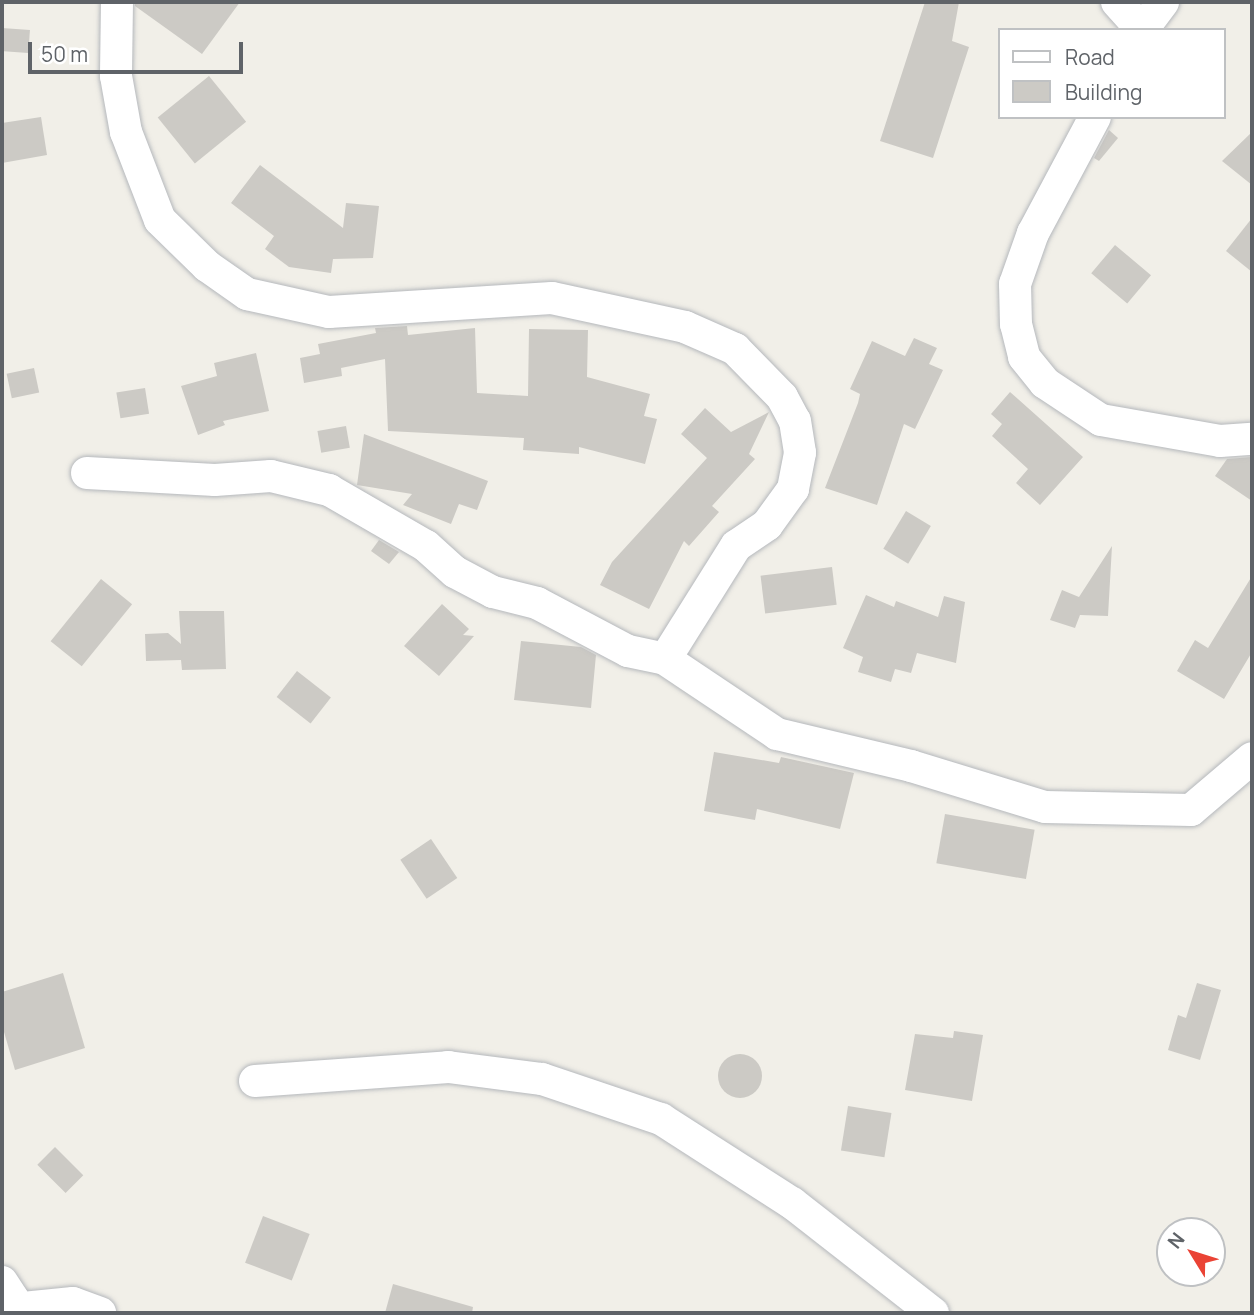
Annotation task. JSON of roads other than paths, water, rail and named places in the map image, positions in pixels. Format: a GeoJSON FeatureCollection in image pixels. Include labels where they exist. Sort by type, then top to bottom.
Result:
{"type":"FeatureCollection","features":[{"type":"Feature","properties":{"kind":"street"},"geometry":{"type":"LineString","coordinates":[[117,2],[116,76],[126,132],[160,220],[207,266],[247,294],[330,312],[552,298],[685,327],[735,349],[782,397],[795,421],[800,453],[793,488],[767,525],[736,546],[665,659]]}},
{"type":"Feature","properties":{"kind":"street"},"geometry":{"type":"LineString","coordinates":[[1117,2],[1140,28]]}},
{"type":"Feature","properties":{"kind":"street"},"geometry":{"type":"LineString","coordinates":[[1144,28],[1163,2]]}},
{"type":"Feature","properties":{"kind":"street"},"geometry":{"type":"LineString","coordinates":[[1094,119],[1033,233],[1015,284],[1016,324],[1024,357],[1045,383],[1101,420],[1220,442],[1252,439]]}},
{"type":"Feature","properties":{"kind":"street"},"geometry":{"type":"LineString","coordinates":[[87,473],[215,480],[271,476],[329,490],[426,546],[454,572],[493,592],[537,603],[628,651],[665,659],[777,734],[911,766],[1045,807],[1191,810],[1252,758]]}},
{"type":"Feature","properties":{"kind":"street"},"geometry":{"type":"LineString","coordinates":[[255,1081],[448,1067],[542,1079],[661,1119],[792,1203],[933,1313]]}},
{"type":"Feature","properties":{"kind":"street"},"geometry":{"type":"LineString","coordinates":[[8,1301],[73,1303],[100,1313]]}}]}
